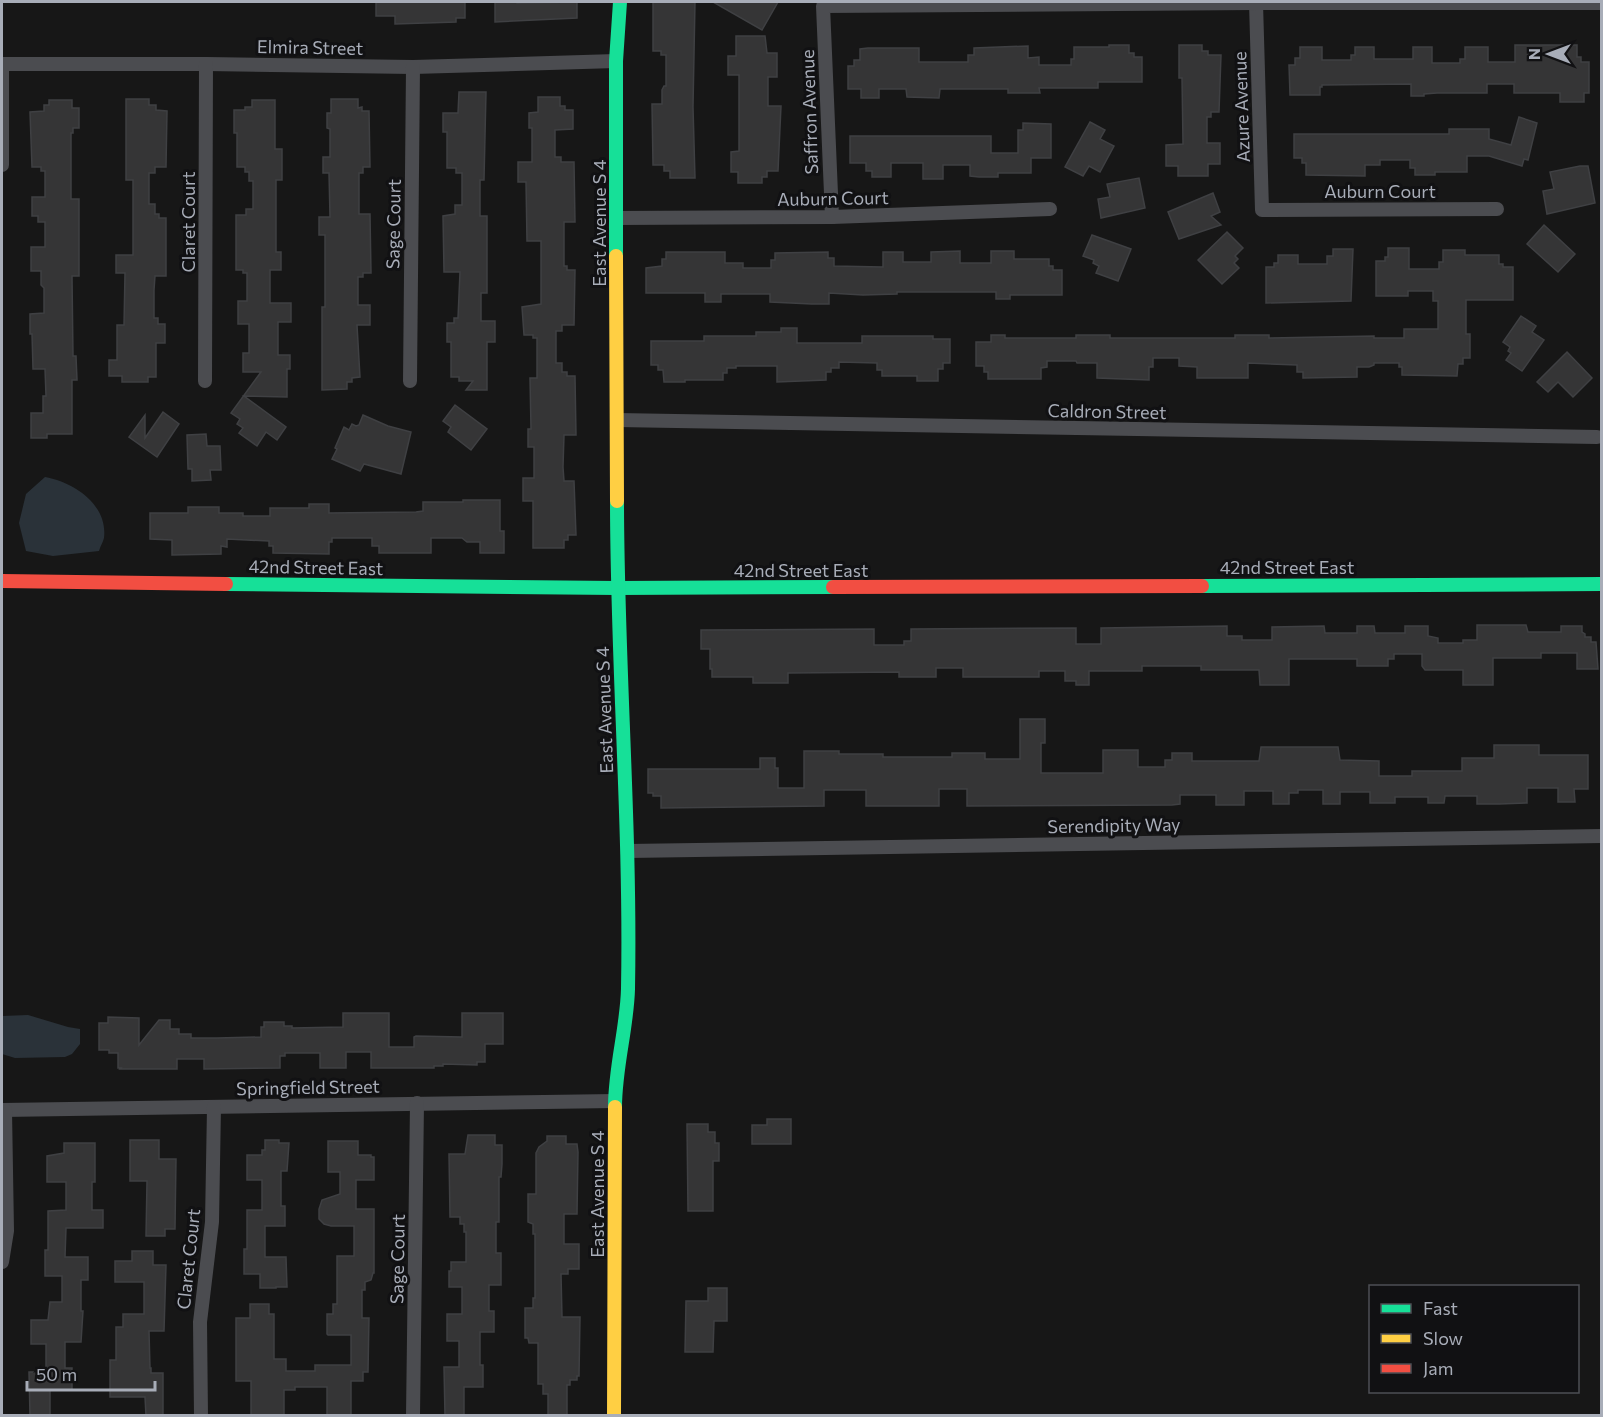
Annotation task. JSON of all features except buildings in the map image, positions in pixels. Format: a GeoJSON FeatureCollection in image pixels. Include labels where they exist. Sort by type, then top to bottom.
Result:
{"type":"FeatureCollection","features":[{"type":"Feature","properties":{"kind":"street","name":"East Avenue S 4"},"geometry":{"type":"LineString","coordinates":[[614,1416],[615,1101],[628,992],[628,850],[617,588],[616,61],[620,2]]}},
{"type":"Feature","properties":{"kind":"street"},"geometry":{"type":"LineString","coordinates":[[1256,3],[1602,3]]}},
{"type":"Feature","properties":{"kind":"street","name":"Saffron Avenue"},"geometry":{"type":"LineString","coordinates":[[832,217],[822,6],[1256,3]]}},
{"type":"Feature","properties":{"kind":"street","name":"Azure Avenue"},"geometry":{"type":"LineString","coordinates":[[1256,3],[1262,210]]}},
{"type":"Feature","properties":{"kind":"street","name":"Elmira Street"},"geometry":{"type":"LineString","coordinates":[[3,64],[413,67],[616,61]]}},
{"type":"Feature","properties":{"kind":"street"},"geometry":{"type":"LineString","coordinates":[[2,165],[3,64]]}},
{"type":"Feature","properties":{"kind":"street","name":"Claret Court"},"geometry":{"type":"LineString","coordinates":[[205,381],[206,64]]}},
{"type":"Feature","properties":{"kind":"street","name":"Sage Court"},"geometry":{"type":"LineString","coordinates":[[410,381],[413,67]]}},
{"type":"Feature","properties":{"kind":"street","name":"Auburn Court"},"geometry":{"type":"LineString","coordinates":[[617,218],[832,217],[1050,209]]}},
{"type":"Feature","properties":{"kind":"street","name":"Auburn Court"},"geometry":{"type":"LineString","coordinates":[[1262,210],[1497,209]]}},
{"type":"Feature","properties":{"kind":"street","name":"Caldron Street"},"geometry":{"type":"LineString","coordinates":[[617,420],[1597,437]]}},
{"type":"Feature","properties":{"kind":"street","name":"42nd Street East"},"geometry":{"type":"LineString","coordinates":[[2,581],[617,588],[1602,584]]}},
{"type":"Feature","properties":{"kind":"street","name":"Serendipity Way"},"geometry":{"type":"LineString","coordinates":[[628,850],[1602,836]]}},
{"type":"Feature","properties":{"kind":"street","name":"Springfield Street"},"geometry":{"type":"LineString","coordinates":[[3,1110],[615,1101]]}},
{"type":"Feature","properties":{"kind":"street","name":"Sage Court"},"geometry":{"type":"LineString","coordinates":[[413,1416],[417,1103]]}},
{"type":"Feature","properties":{"kind":"street","name":"Claret Court"},"geometry":{"type":"LineString","coordinates":[[201,1416],[200,1322],[212,1222],[214,1107]]}},
{"type":"Feature","properties":{"kind":"street"},"geometry":{"type":"LineString","coordinates":[[2,1262],[7,1231],[3,1110]]}},
{"type":"Feature","properties":{"kind":"shaded area"},"geometry":{"type":"Polygon","coordinates":[[[45,477],[67,484],[94,505],[104,526],[104,538],[99,551],[53,556],[26,551],[19,523],[26,494],[45,477]]]}},
{"type":"Feature","properties":{"kind":"shaded area"},"geometry":{"type":"Polygon","coordinates":[[[28,1015],[80,1029],[80,1044],[72,1054],[65,1057],[15,1058],[2,1054],[2,1016],[28,1015]]]}},
{"type":"Feature","properties":{"kind":"traffic: fast"},"geometry":{"type":"LineString","coordinates":[[616,256],[616,61],[620,2]]}},
{"type":"Feature","properties":{"kind":"traffic: fast"},"geometry":{"type":"LineString","coordinates":[[615,1107],[628,989],[626,806],[617,501]]}},
{"type":"Feature","properties":{"kind":"traffic: fast"},"geometry":{"type":"LineString","coordinates":[[226,584],[617,588],[833,587]]}},
{"type":"Feature","properties":{"kind":"traffic: fast"},"geometry":{"type":"LineString","coordinates":[[1202,586],[1602,584]]}},
{"type":"Feature","properties":{"kind":"traffic: slow"},"geometry":{"type":"LineString","coordinates":[[616,256],[617,501]]}},
{"type":"Feature","properties":{"kind":"traffic: slow"},"geometry":{"type":"LineString","coordinates":[[614,1416],[615,1107]]}},
{"type":"Feature","properties":{"kind":"traffic: jam"},"geometry":{"type":"LineString","coordinates":[[2,581],[226,584]]}},
{"type":"Feature","properties":{"kind":"traffic: jam"},"geometry":{"type":"LineString","coordinates":[[833,587],[1202,586]]}}]}
